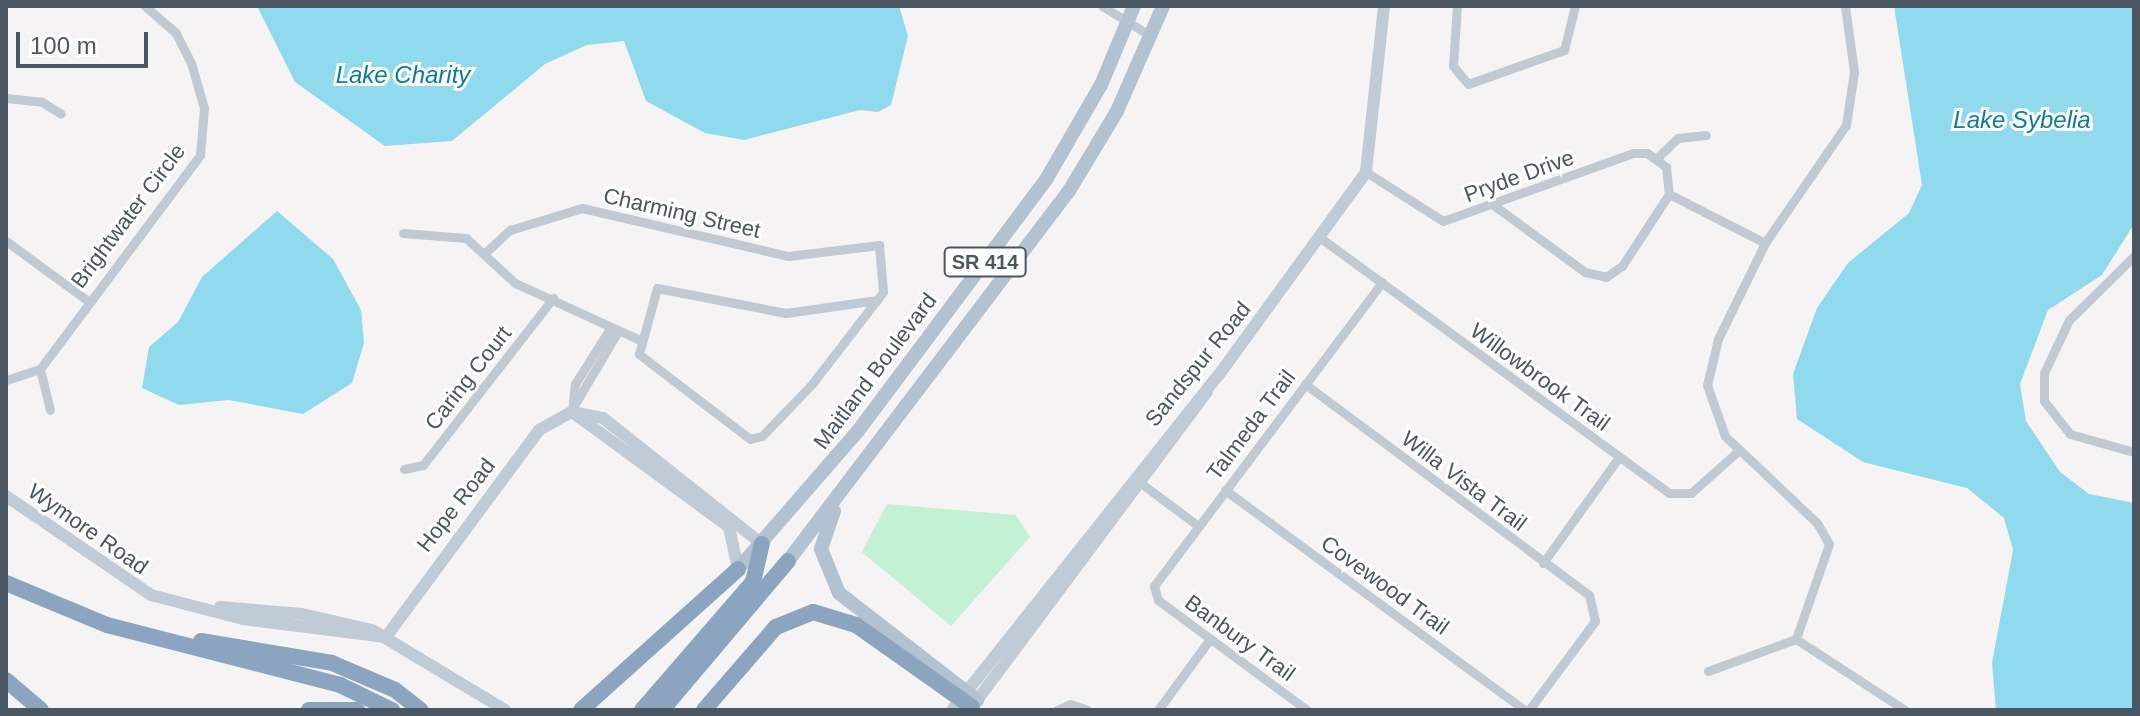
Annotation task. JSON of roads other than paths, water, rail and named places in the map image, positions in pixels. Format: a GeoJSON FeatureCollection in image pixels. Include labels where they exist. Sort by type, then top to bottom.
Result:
{"type":"FeatureCollection","features":[{"type":"Feature","properties":{"kind":"highway"},"geometry":{"type":"LineString","coordinates":[[642,710],[753,582],[762,544]]}},
{"type":"Feature","properties":{"kind":"highway"},"geometry":{"type":"LineString","coordinates":[[672,710],[736,638],[788,561]]}},
{"type":"Feature","properties":{"kind":"highway","name":"Maitland Boulevard"},"geometry":{"type":"LineString","coordinates":[[662,710],[788,561]]}},
{"type":"Feature","properties":{"kind":"highway","name":"Maitland Boulevard"},"geometry":{"type":"LineString","coordinates":[[581,710],[738,569]]}},
{"type":"Feature","properties":{"kind":"highway"},"geometry":{"type":"LineString","coordinates":[[6,583],[73,612],[340,685],[392,710]]}},
{"type":"Feature","properties":{"kind":"highway"},"geometry":{"type":"LineString","coordinates":[[73,612],[332,663],[395,690],[421,710]]}},
{"type":"Feature","properties":{"kind":"highway"},"geometry":{"type":"LineString","coordinates":[[704,710],[776,627],[813,612],[856,625],[966,703]]}},
{"type":"Feature","properties":{"kind":"highway"},"geometry":{"type":"LineString","coordinates":[[6,680],[41,710]]}},
{"type":"Feature","properties":{"kind":"highway"},"geometry":{"type":"LineString","coordinates":[[309,710],[357,710]]}},
{"type":"Feature","properties":{"kind":"main road","name":"Maitland Boulevard"},"geometry":{"type":"LineString","coordinates":[[788,561],[1075,182],[1151,36],[1163,6]]}},
{"type":"Feature","properties":{"kind":"main road","name":"Sandspur Road"},"geometry":{"type":"LineString","coordinates":[[966,703],[1322,239],[1366,172],[1384,6]]}},
{"type":"Feature","properties":{"kind":"main road","name":"Maitland Boulevard"},"geometry":{"type":"LineString","coordinates":[[738,569],[851,441],[1047,178],[1126,11]]}},
{"type":"Feature","properties":{"kind":"main road"},"geometry":{"type":"LineString","coordinates":[[572,410],[603,418],[762,544]]}},
{"type":"Feature","properties":{"kind":"main road"},"geometry":{"type":"LineString","coordinates":[[572,410],[729,527],[738,569]]}},
{"type":"Feature","properties":{"kind":"main road","name":"Hope Road"},"geometry":{"type":"LineString","coordinates":[[386,637],[539,430],[572,410]]}},
{"type":"Feature","properties":{"kind":"main road"},"geometry":{"type":"LineString","coordinates":[[885,433],[830,519],[823,565],[852,606],[966,703],[1057,594],[1137,481]]}},
{"type":"Feature","properties":{"kind":"main road","name":"Wymore Road"},"geometry":{"type":"LineString","coordinates":[[6,496],[136,589],[193,606],[386,637],[505,710]]}},
{"type":"Feature","properties":{"kind":"street","name":"Brightwater Circle"},"geometry":{"type":"LineString","coordinates":[[40,369],[200,155],[204,108],[191,63],[176,33],[145,6]]}},
{"type":"Feature","properties":{"kind":"street"},"geometry":{"type":"LineString","coordinates":[[1102,6],[1157,21]]}},
{"type":"Feature","properties":{"kind":"street"},"geometry":{"type":"LineString","coordinates":[[1457,6],[1453,66],[1468,84],[1564,50],[1575,6]]}},
{"type":"Feature","properties":{"kind":"street"},"geometry":{"type":"LineString","coordinates":[[1796,639],[1829,544],[1778,484],[1737,452],[1710,409],[1710,364],[1765,243],[1846,125],[1854,72],[1845,6]]}},
{"type":"Feature","properties":{"kind":"street"},"geometry":{"type":"LineString","coordinates":[[1126,11],[1151,36]]}},
{"type":"Feature","properties":{"kind":"street"},"geometry":{"type":"LineString","coordinates":[[6,98],[42,102],[61,114]]}},
{"type":"Feature","properties":{"kind":"street"},"geometry":{"type":"LineString","coordinates":[[1706,135],[1678,138],[1657,158],[1669,194],[1765,243]]}},
{"type":"Feature","properties":{"kind":"street","name":"Pryde Drive"},"geometry":{"type":"LineString","coordinates":[[1366,172],[1432,219],[1455,219],[1633,153],[1657,158]]}},
{"type":"Feature","properties":{"kind":"street"},"geometry":{"type":"LineString","coordinates":[[1492,204],[1585,272],[1606,277],[1622,266],[1669,194]]}},
{"type":"Feature","properties":{"kind":"street","name":"Charming Street"},"geometry":{"type":"LineString","coordinates":[[486,252],[510,230],[582,208],[788,256],[879,245],[885,286],[877,300]]}},
{"type":"Feature","properties":{"kind":"street"},"geometry":{"type":"LineString","coordinates":[[403,233],[466,238],[486,252],[515,283],[553,298],[613,332],[640,340]]}},
{"type":"Feature","properties":{"kind":"street","name":"Willowbrook Trail"},"geometry":{"type":"LineString","coordinates":[[1322,239],[1619,457],[1680,497],[1737,452]]}},
{"type":"Feature","properties":{"kind":"street"},"geometry":{"type":"LineString","coordinates":[[6,241],[88,301]]}},
{"type":"Feature","properties":{"kind":"street"},"geometry":{"type":"LineString","coordinates":[[2134,256],[2069,320],[2044,373],[2044,401],[2070,434],[2134,452]]}},
{"type":"Feature","properties":{"kind":"street","name":"Talmeda Trail"},"geometry":{"type":"LineString","coordinates":[[1154,592],[1197,525],[1382,282]]}},
{"type":"Feature","properties":{"kind":"street"},"geometry":{"type":"LineString","coordinates":[[666,285],[786,313],[877,300],[812,384],[755,439],[643,360],[640,340],[652,294],[666,285]]}},
{"type":"Feature","properties":{"kind":"street","name":"Caring Court"},"geometry":{"type":"LineString","coordinates":[[404,469],[423,465],[553,298]]}},
{"type":"Feature","properties":{"kind":"street"},"geometry":{"type":"LineString","coordinates":[[572,410],[613,332]]}},
{"type":"Feature","properties":{"kind":"street"},"geometry":{"type":"LineString","coordinates":[[6,380],[40,369],[50,410]]}},
{"type":"Feature","properties":{"kind":"street","name":"Willa Vista Trail"},"geometry":{"type":"LineString","coordinates":[[1305,384],[1543,563],[1597,609],[1527,710]]}},
{"type":"Feature","properties":{"kind":"street"},"geometry":{"type":"LineString","coordinates":[[1543,563],[1619,457]]}},
{"type":"Feature","properties":{"kind":"street"},"geometry":{"type":"LineString","coordinates":[[1137,481],[1197,525]]}},
{"type":"Feature","properties":{"kind":"street","name":"Covewood Trail"},"geometry":{"type":"LineString","coordinates":[[1225,490],[1527,710]]}},
{"type":"Feature","properties":{"kind":"street","name":"Banbury Trail"},"geometry":{"type":"LineString","coordinates":[[1154,592],[1210,639],[1307,710]]}},
{"type":"Feature","properties":{"kind":"street"},"geometry":{"type":"LineString","coordinates":[[1158,710],[1210,639]]}},
{"type":"Feature","properties":{"kind":"street"},"geometry":{"type":"LineString","coordinates":[[1708,671],[1796,639]]}},
{"type":"Feature","properties":{"kind":"street"},"geometry":{"type":"LineString","coordinates":[[1796,639],[1905,710]]}},
{"type":"Feature","properties":{"kind":"street"},"geometry":{"type":"LineString","coordinates":[[1057,710],[1070,704],[1087,710]]}},
{"type":"Feature","properties":{"kind":"water","name":"Lake Charity"},"geometry":{"type":"Polygon","coordinates":[[[257,6],[899,6],[908,36],[891,105],[878,112],[860,110],[744,140],[705,133],[646,101],[624,41],[587,45],[545,64],[452,141],[385,146],[295,82],[257,6]]]}},
{"type":"Feature","properties":{"kind":"water","name":"Lake Sybelia"},"geometry":{"type":"Polygon","coordinates":[[[1894,6],[2134,6],[2134,224],[2102,275],[2048,310],[2020,384],[2026,421],[2060,472],[2089,494],[2134,503],[2134,710],[1996,710],[1992,663],[2013,550],[2004,518],[1967,488],[1863,462],[1797,419],[1793,374],[1817,308],[1848,263],[1909,213],[1922,185],[1894,6]]]}},
{"type":"Feature","properties":{"kind":"water"},"geometry":{"type":"Polygon","coordinates":[[[277,211],[333,259],[361,310],[364,343],[352,383],[303,414],[229,400],[179,405],[142,388],[149,347],[178,322],[202,277],[277,211]]]}}]}
